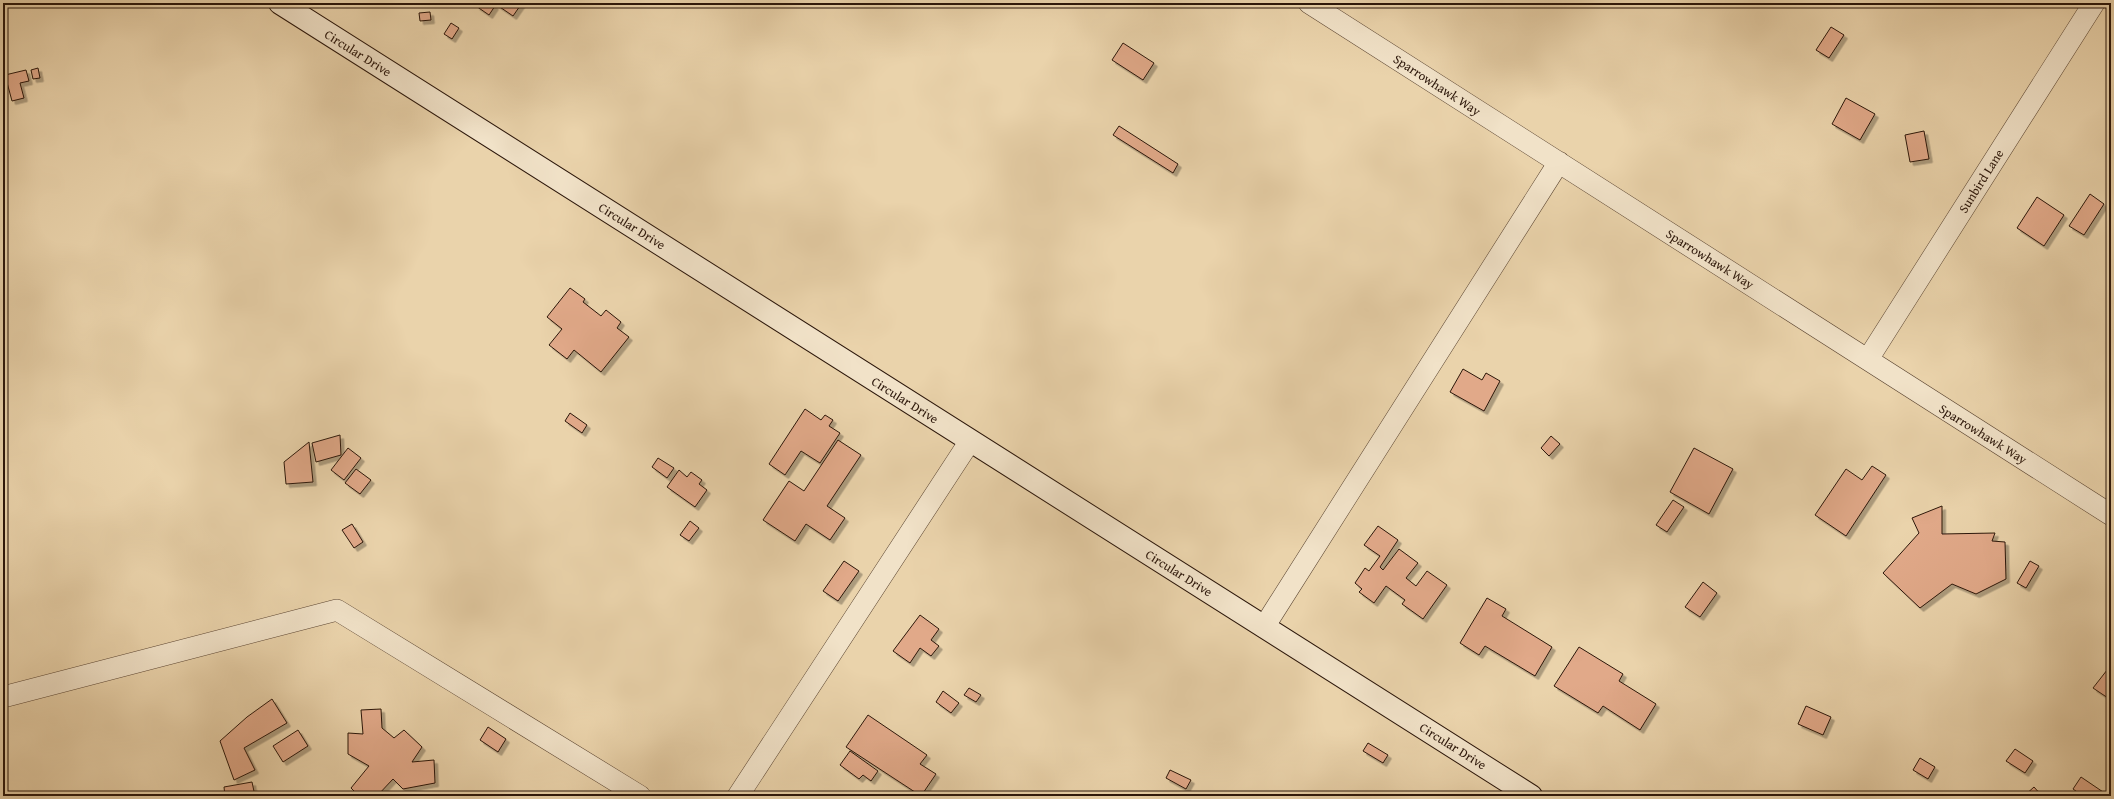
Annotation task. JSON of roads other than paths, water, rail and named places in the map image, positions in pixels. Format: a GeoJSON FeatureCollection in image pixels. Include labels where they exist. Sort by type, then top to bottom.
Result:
{"type":"FeatureCollection","features":[{"type":"Feature","properties":{"kind":"street","name":"Circular Drive"},"geometry":{"type":"LineString","coordinates":[[280,3],[1531,796]]}},
{"type":"Feature","properties":{"kind":"street","name":"Sparrowhawk Way"},"geometry":{"type":"LineString","coordinates":[[1309,3],[1868,359],[1922,396],[2111,515]]}},
{"type":"Feature","properties":{"kind":"street","name":"Sunbird Lane"},"geometry":{"type":"LineString","coordinates":[[1868,359],[2094,3]]}},
{"type":"Feature","properties":{"kind":"street"},"geometry":{"type":"LineString","coordinates":[[1264,627],[1559,162]]}},
{"type":"Feature","properties":{"kind":"street"},"geometry":{"type":"LineString","coordinates":[[738,796],[970,441]]}},
{"type":"Feature","properties":{"kind":"street"},"geometry":{"type":"LineString","coordinates":[[3,697],[337,610],[640,796]]}}]}
